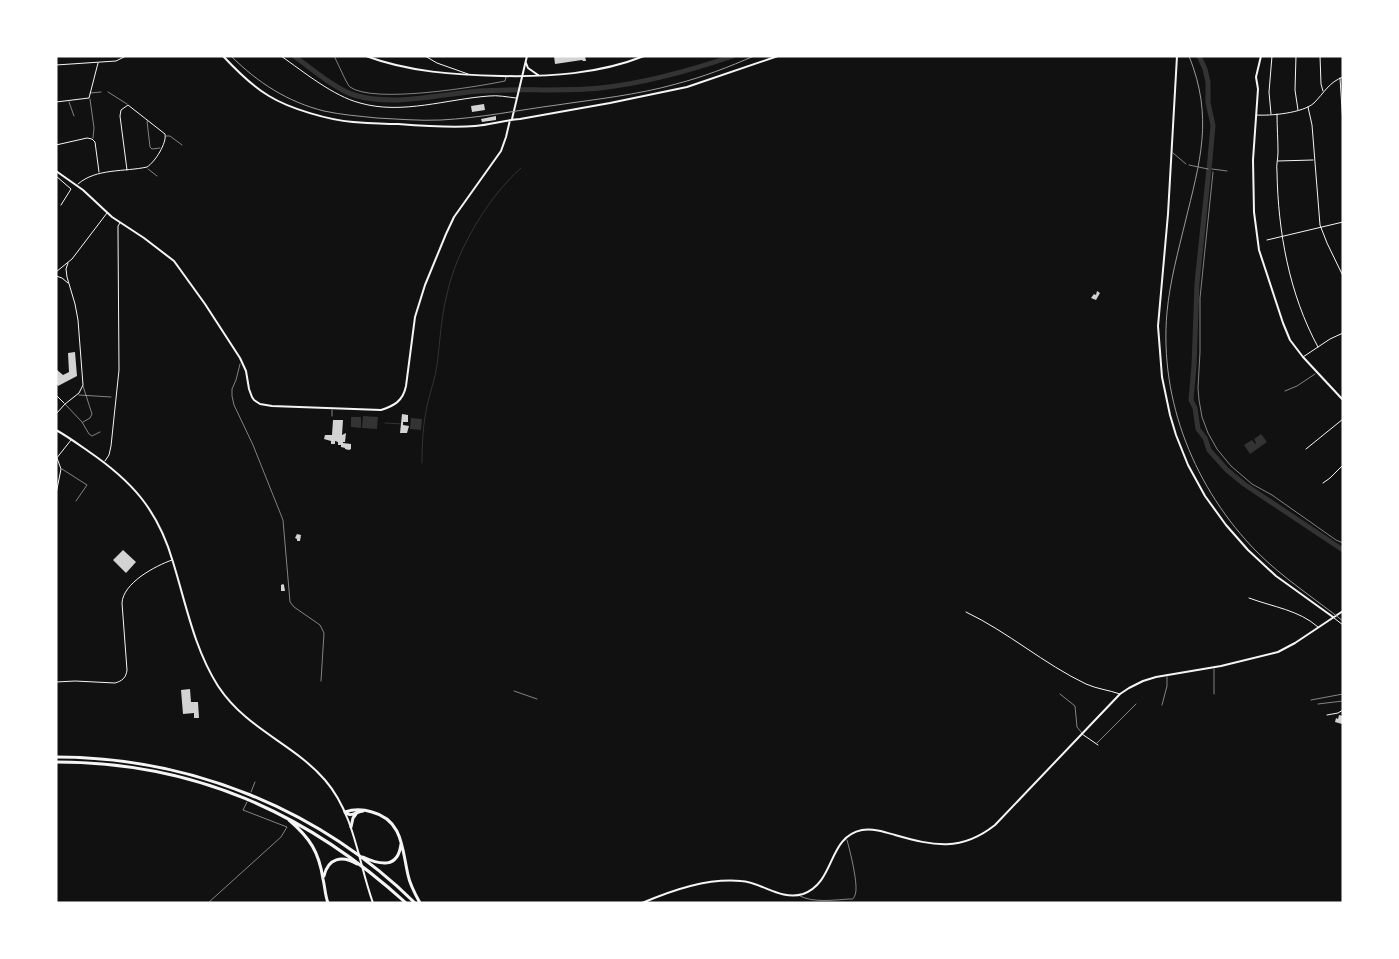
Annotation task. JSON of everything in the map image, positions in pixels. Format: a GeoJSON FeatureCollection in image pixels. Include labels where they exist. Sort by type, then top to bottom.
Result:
{"type":"FeatureCollection","features":[{"type":"Feature","properties":{"kind":"highway"},"geometry":{"type":"LineString","coordinates":[[56,757],[97,758],[140,763],[181,772],[254,796],[282,808],[356,853],[415,903]]}},
{"type":"Feature","properties":{"kind":"highway"},"geometry":{"type":"LineString","coordinates":[[56,762],[120,766],[180,777],[230,792],[282,815],[333,844],[371,872],[406,903]]}},
{"type":"Feature","properties":{"kind":"highway"},"geometry":{"type":"LineString","coordinates":[[345,812],[356,810],[378,814],[395,828],[404,850],[409,879],[420,903]]}},
{"type":"Feature","properties":{"kind":"highway"},"geometry":{"type":"LineString","coordinates":[[345,812],[351,815],[368,811]]}},
{"type":"Feature","properties":{"kind":"highway"},"geometry":{"type":"LineString","coordinates":[[351,827],[353,818],[357,813]]}},
{"type":"Feature","properties":{"kind":"highway"},"geometry":{"type":"LineString","coordinates":[[282,815],[298,828],[314,847],[320,863],[328,903]]}},
{"type":"Feature","properties":{"kind":"highway"},"geometry":{"type":"LineString","coordinates":[[356,853],[376,863],[388,863],[397,857],[401,842]]}},
{"type":"Feature","properties":{"kind":"highway"},"geometry":{"type":"LineString","coordinates":[[324,882],[328,866],[331,862],[338,859],[353,861],[371,872]]}},
{"type":"Feature","properties":{"kind":"street"},"geometry":{"type":"LineString","coordinates":[[56,65],[119,60],[126,56]]}},
{"type":"Feature","properties":{"kind":"street"},"geometry":{"type":"LineString","coordinates":[[223,56],[239,72],[268,95],[309,112],[352,122],[425,126],[477,126],[574,110],[687,87],[778,56]]}},
{"type":"Feature","properties":{"kind":"street"},"geometry":{"type":"LineString","coordinates":[[281,56],[342,97],[380,107],[399,107],[490,96],[517,96]]}},
{"type":"Feature","properties":{"kind":"street"},"geometry":{"type":"LineString","coordinates":[[366,56],[415,70],[507,76],[567,74],[589,71],[617,65],[644,56]]}},
{"type":"Feature","properties":{"kind":"street"},"geometry":{"type":"LineString","coordinates":[[425,56],[438,64],[472,75]]}},
{"type":"Feature","properties":{"kind":"street"},"geometry":{"type":"LineString","coordinates":[[56,170],[77,185],[120,223],[144,238],[174,261],[205,304],[242,362],[246,371],[250,393],[254,400],[272,406],[380,410],[396,404],[402,398],[406,386],[416,317],[425,285],[454,217],[501,151],[527,56]]}},
{"type":"Feature","properties":{"kind":"street"},"geometry":{"type":"LineString","coordinates":[[1177,56],[1168,214],[1158,338],[1167,406],[1188,465],[1205,496],[1226,525],[1258,561],[1343,625]]}},
{"type":"Feature","properties":{"kind":"street"},"geometry":{"type":"LineString","coordinates":[[1261,56],[1256,77],[1258,90],[1253,160],[1254,220],[1258,241],[1264,265],[1290,340],[1302,357],[1343,400]]}},
{"type":"Feature","properties":{"kind":"street"},"geometry":{"type":"LineString","coordinates":[[1271,114],[1269,92],[1272,56]]}},
{"type":"Feature","properties":{"kind":"street"},"geometry":{"type":"LineString","coordinates":[[1296,56],[1295,90],[1298,110]]}},
{"type":"Feature","properties":{"kind":"street"},"geometry":{"type":"LineString","coordinates":[[1320,56],[1323,92]]}},
{"type":"Feature","properties":{"kind":"street"},"geometry":{"type":"LineString","coordinates":[[56,102],[89,98],[98,62]]}},
{"type":"Feature","properties":{"kind":"street"},"geometry":{"type":"LineString","coordinates":[[526,63],[528,68],[538,75]]}},
{"type":"Feature","properties":{"kind":"street"},"geometry":{"type":"LineString","coordinates":[[1256,115],[1277,114],[1308,107],[1315,102],[1332,82],[1343,77]]}},
{"type":"Feature","properties":{"kind":"street"},"geometry":{"type":"LineString","coordinates":[[1340,78],[1343,124]]}},
{"type":"Feature","properties":{"kind":"street"},"geometry":{"type":"LineString","coordinates":[[77,185],[87,178],[99,174],[127,170],[147,167],[152,164],[166,141],[166,136],[128,105],[121,110],[120,116],[127,170]]}},
{"type":"Feature","properties":{"kind":"street"},"geometry":{"type":"LineString","coordinates":[[1308,107],[1312,125],[1321,228],[1330,252],[1343,276]]}},
{"type":"Feature","properties":{"kind":"street"},"geometry":{"type":"LineString","coordinates":[[1277,114],[1279,211],[1282,236],[1296,292],[1318,347]]}},
{"type":"Feature","properties":{"kind":"street"},"geometry":{"type":"LineString","coordinates":[[56,145],[87,138],[92,139],[95,142],[99,174]]}},
{"type":"Feature","properties":{"kind":"street"},"geometry":{"type":"LineString","coordinates":[[1277,161],[1314,160]]}},
{"type":"Feature","properties":{"kind":"street"},"geometry":{"type":"LineString","coordinates":[[56,176],[71,189],[61,205]]}},
{"type":"Feature","properties":{"kind":"street"},"geometry":{"type":"LineString","coordinates":[[56,272],[68,263],[84,245],[108,213]]}},
{"type":"Feature","properties":{"kind":"street"},"geometry":{"type":"LineString","coordinates":[[1267,240],[1343,222]]}},
{"type":"Feature","properties":{"kind":"street"},"geometry":{"type":"LineString","coordinates":[[104,462],[111,446],[119,381],[118,226],[120,223]]}},
{"type":"Feature","properties":{"kind":"street"},"geometry":{"type":"LineString","coordinates":[[56,414],[65,404],[78,395],[83,386],[79,326],[66,273],[68,263]]}},
{"type":"Feature","properties":{"kind":"street"},"geometry":{"type":"LineString","coordinates":[[56,276],[69,284]]}},
{"type":"Feature","properties":{"kind":"street"},"geometry":{"type":"LineString","coordinates":[[1302,357],[1343,333]]}},
{"type":"Feature","properties":{"kind":"street"},"geometry":{"type":"LineString","coordinates":[[56,395],[65,404]]}},
{"type":"Feature","properties":{"kind":"street"},"geometry":{"type":"LineString","coordinates":[[1306,449],[1343,419]]}},
{"type":"Feature","properties":{"kind":"street"},"geometry":{"type":"LineString","coordinates":[[56,430],[104,462],[125,479],[147,504],[173,560],[200,653],[219,687],[246,717],[302,758],[327,782],[345,812],[351,827],[373,903]]}},
{"type":"Feature","properties":{"kind":"street"},"geometry":{"type":"LineString","coordinates":[[56,494],[61,469],[57,458],[71,439]]}},
{"type":"Feature","properties":{"kind":"street"},"geometry":{"type":"LineString","coordinates":[[1323,483],[1343,465]]}},
{"type":"Feature","properties":{"kind":"street"},"geometry":{"type":"LineString","coordinates":[[56,682],[115,683],[124,678],[126,670],[123,594],[149,570],[173,560]]}},
{"type":"Feature","properties":{"kind":"street"},"geometry":{"type":"LineString","coordinates":[[1248,598],[1294,612],[1319,627]]}},
{"type":"Feature","properties":{"kind":"street"},"geometry":{"type":"LineString","coordinates":[[642,903],[692,885],[729,880],[749,882],[785,895],[799,895],[813,888],[821,881],[836,852],[847,837],[855,832],[869,829],[880,830],[932,844],[953,844],[972,839],[995,825],[1120,694],[1138,683],[1166,675],[1214,667],[1278,652],[1296,643],[1343,611]]}},
{"type":"Feature","properties":{"kind":"street"},"geometry":{"type":"LineString","coordinates":[[966,612],[986,622],[1071,676],[1091,686],[1120,694]]}},
{"type":"Feature","properties":{"kind":"street"},"geometry":{"type":"LineString","coordinates":[[1327,715],[1343,710]]}},
{"type":"Feature","properties":{"kind":"street"},"geometry":{"type":"LineString","coordinates":[[1082,733],[1097,744]]}},
{"type":"Feature","properties":{"kind":"lane"},"geometry":{"type":"LineString","coordinates":[[334,56],[349,86],[359,91],[376,94],[401,95],[481,85],[505,81],[507,76]]}},
{"type":"Feature","properties":{"kind":"lane"},"geometry":{"type":"LineString","coordinates":[[90,93],[101,92]]}},
{"type":"Feature","properties":{"kind":"lane"},"geometry":{"type":"LineString","coordinates":[[108,92],[128,105]]}},
{"type":"Feature","properties":{"kind":"lane"},"geometry":{"type":"LineString","coordinates":[[89,98],[94,128],[92,139]]}},
{"type":"Feature","properties":{"kind":"lane"},"geometry":{"type":"LineString","coordinates":[[69,100],[74,116]]}},
{"type":"Feature","properties":{"kind":"lane"},"geometry":{"type":"LineString","coordinates":[[147,120],[150,147],[161,149]]}},
{"type":"Feature","properties":{"kind":"lane"},"geometry":{"type":"LineString","coordinates":[[166,136],[170,136],[182,145]]}},
{"type":"Feature","properties":{"kind":"lane"},"geometry":{"type":"LineString","coordinates":[[1172,152],[1186,164]]}},
{"type":"Feature","properties":{"kind":"lane"},"geometry":{"type":"LineString","coordinates":[[147,167],[157,176]]}},
{"type":"Feature","properties":{"kind":"lane"},"geometry":{"type":"LineString","coordinates":[[1212,169],[1228,171]]}},
{"type":"Feature","properties":{"kind":"lane"},"geometry":{"type":"LineString","coordinates":[[242,362],[239,366],[232,391],[234,405],[253,445],[284,527],[290,602],[301,613],[320,626],[324,632],[321,681]]}},
{"type":"Feature","properties":{"kind":"lane"},"geometry":{"type":"LineString","coordinates":[[1285,391],[1317,373]]}},
{"type":"Feature","properties":{"kind":"lane"},"geometry":{"type":"LineString","coordinates":[[82,422],[90,418],[92,414],[83,386]]}},
{"type":"Feature","properties":{"kind":"lane"},"geometry":{"type":"LineString","coordinates":[[78,395],[111,397]]}},
{"type":"Feature","properties":{"kind":"lane"},"geometry":{"type":"LineString","coordinates":[[65,404],[82,422],[89,434],[92,436],[100,432]]}},
{"type":"Feature","properties":{"kind":"lane"},"geometry":{"type":"LineString","coordinates":[[332,408],[332,416]]}},
{"type":"Feature","properties":{"kind":"lane"},"geometry":{"type":"LineString","coordinates":[[61,469],[87,485],[76,501]]}},
{"type":"Feature","properties":{"kind":"lane"},"geometry":{"type":"LineString","coordinates":[[1214,667],[1214,694]]}},
{"type":"Feature","properties":{"kind":"lane"},"geometry":{"type":"LineString","coordinates":[[1162,705],[1167,686],[1166,675]]}},
{"type":"Feature","properties":{"kind":"lane"},"geometry":{"type":"LineString","coordinates":[[1060,694],[1075,706],[1077,727],[1082,733]]}},
{"type":"Feature","properties":{"kind":"lane"},"geometry":{"type":"LineString","coordinates":[[1311,700],[1343,694]]}},
{"type":"Feature","properties":{"kind":"lane"},"geometry":{"type":"LineString","coordinates":[[1318,704],[1343,702]]}},
{"type":"Feature","properties":{"kind":"lane"},"geometry":{"type":"LineString","coordinates":[[1097,744],[1136,704]]}},
{"type":"Feature","properties":{"kind":"lane"},"geometry":{"type":"LineString","coordinates":[[208,903],[281,837],[287,827],[243,810],[254,782]]}},
{"type":"Feature","properties":{"kind":"lane"},"geometry":{"type":"LineString","coordinates":[[799,895],[812,900],[849,899],[854,897],[856,884],[847,837]]}},
{"type":"Feature","properties":{"kind":"path"},"geometry":{"type":"LineString","coordinates":[[1186,164],[1212,169]]}},
{"type":"Feature","properties":{"kind":"path"},"geometry":{"type":"LineString","coordinates":[[1212,172],[1200,298],[1198,388],[1202,418],[1217,450],[1231,466],[1252,484],[1272,495],[1343,544]]}},
{"type":"Feature","properties":{"kind":"path"},"geometry":{"type":"LineString","coordinates":[[514,691],[537,699]]}},
{"type":"Feature","properties":{"kind":"shaded area"},"geometry":{"type":"Polygon","coordinates":[[[363,416],[378,417],[377,429],[362,428],[363,416]]]}},
{"type":"Feature","properties":{"kind":"shaded area"},"geometry":{"type":"Polygon","coordinates":[[[351,417],[361,417],[361,428],[351,427],[351,417]]]}},
{"type":"Feature","properties":{"kind":"shaded area"},"geometry":{"type":"Polygon","coordinates":[[[411,418],[422,419],[421,430],[410,429],[411,418]]]}},
{"type":"Feature","properties":{"kind":"shaded area"},"geometry":{"type":"Polygon","coordinates":[[[1261,434],[1267,442],[1250,454],[1244,445],[1252,440],[1255,444],[1254,439],[1261,434]]]}},
{"type":"Feature","properties":{"kind":"building"},"geometry":{"type":"Polygon","coordinates":[[[554,56],[585,56],[586,61],[555,64],[554,56]]]}},
{"type":"Feature","properties":{"kind":"building"},"geometry":{"type":"Polygon","coordinates":[[[484,104],[485,110],[472,112],[471,106],[484,104]]]}},
{"type":"Feature","properties":{"kind":"building"},"geometry":{"type":"Polygon","coordinates":[[[496,116],[496,120],[482,122],[481,119],[496,116]]]}},
{"type":"Feature","properties":{"kind":"building"},"geometry":{"type":"Polygon","coordinates":[[[1097,291],[1100,293],[1096,300],[1091,298],[1094,294],[1096,295],[1097,291]]]}},
{"type":"Feature","properties":{"kind":"building"},"geometry":{"type":"Polygon","coordinates":[[[75,352],[77,376],[58,386],[56,383],[56,369],[63,375],[69,372],[68,353],[75,352]]]}},
{"type":"Feature","properties":{"kind":"building"},"geometry":{"type":"Polygon","coordinates":[[[402,414],[408,415],[408,422],[403,422],[403,425],[409,426],[407,433],[400,433],[402,414]]]}},
{"type":"Feature","properties":{"kind":"building"},"geometry":{"type":"Polygon","coordinates":[[[333,420],[343,420],[342,435],[346,433],[345,442],[343,443],[351,444],[351,449],[341,447],[335,441],[335,444],[331,444],[331,441],[324,439],[325,435],[332,435],[333,420]]]}},
{"type":"Feature","properties":{"kind":"building"},"geometry":{"type":"Polygon","coordinates":[[[297,534],[301,535],[300,541],[297,541],[295,538],[297,534]]]}},
{"type":"Feature","properties":{"kind":"building"},"geometry":{"type":"Polygon","coordinates":[[[123,550],[136,562],[126,573],[113,560],[123,550]]]}},
{"type":"Feature","properties":{"kind":"building"},"geometry":{"type":"Polygon","coordinates":[[[283,584],[285,591],[281,591],[281,585],[283,584]]]}},
{"type":"Feature","properties":{"kind":"building"},"geometry":{"type":"Polygon","coordinates":[[[190,689],[191,702],[198,702],[199,718],[194,718],[194,713],[183,714],[181,690],[190,689]]]}},
{"type":"Feature","properties":{"kind":"building"},"geometry":{"type":"Polygon","coordinates":[[[1339,715],[1343,716],[1342,724],[1335,722],[1339,715]]]}},
{"type":"Feature","properties":{"kind":"waterway"},"geometry":{"type":"LineString","coordinates":[[294,56],[331,83],[347,92],[385,100],[416,99],[479,91],[600,88],[667,76],[733,56]]}},
{"type":"Feature","properties":{"kind":"waterway"},"geometry":{"type":"LineString","coordinates":[[1199,56],[1208,82],[1208,103],[1213,125],[1197,283],[1191,400],[1195,408],[1198,429],[1205,438],[1209,450],[1227,470],[1244,484],[1343,550]]}},
{"type":"Feature","properties":{"kind":"waterway"},"geometry":{"type":"LineString","coordinates":[[422,463],[426,413],[436,370],[443,312],[451,277],[466,243],[485,209],[521,168]]}},
{"type":"Feature","properties":{"kind":"waterway"},"geometry":{"type":"LineString","coordinates":[[385,423],[403,424]]}},
{"type":"Feature","properties":{"kind":"railway"},"geometry":{"type":"LineString","coordinates":[[231,56],[263,83],[286,97],[311,107],[350,115],[425,120],[485,116],[647,91],[696,78],[754,56]]}},
{"type":"Feature","properties":{"kind":"railway"},"geometry":{"type":"LineString","coordinates":[[1189,56],[1197,78],[1203,120],[1199,159],[1168,300],[1166,345],[1169,378],[1176,410],[1186,442],[1199,472],[1235,527],[1277,571],[1343,621]]}}]}
